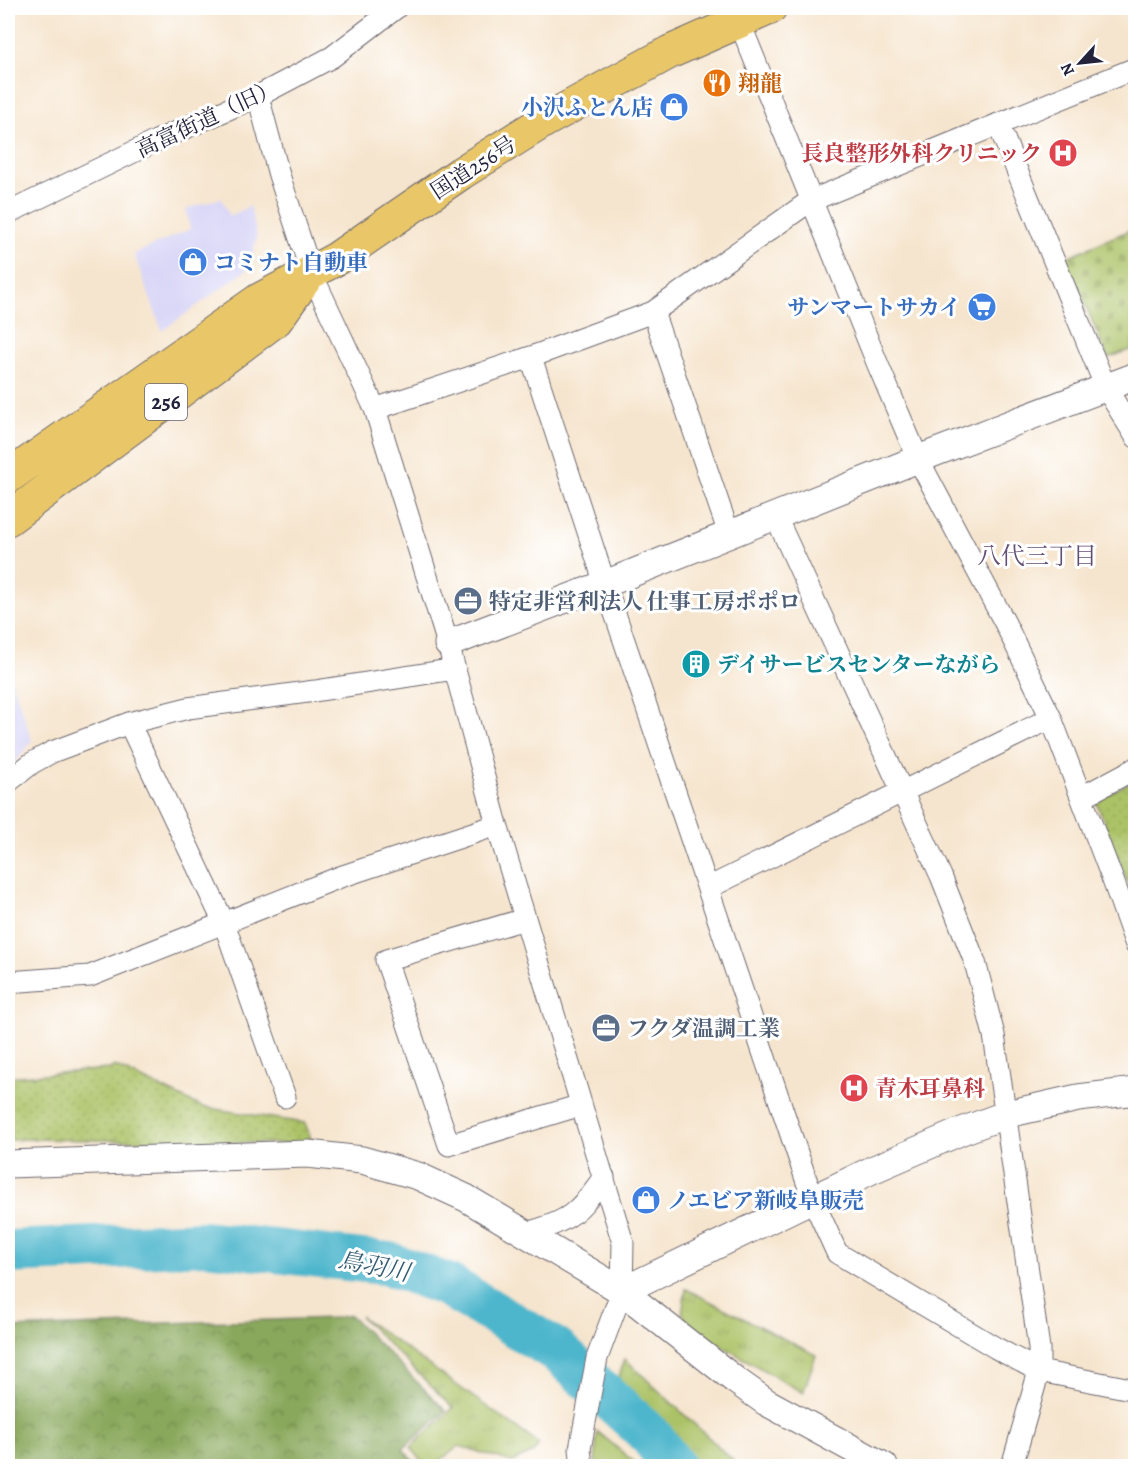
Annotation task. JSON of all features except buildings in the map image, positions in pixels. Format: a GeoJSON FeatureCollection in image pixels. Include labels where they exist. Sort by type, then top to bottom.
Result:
{"type":"FeatureCollection","features":[{"type":"Feature","properties":{"kind":"highway","name":"国道256号"},"geometry":{"type":"LineString","coordinates":[[311,272],[336,259],[461,173],[544,121],[670,52],[770,8]]}},
{"type":"Feature","properties":{"kind":"highway","name":"256"},"geometry":{"type":"LineString","coordinates":[[8,477],[259,300],[311,272]]}},
{"type":"Feature","properties":{"kind":"highway","name":"256"},"geometry":{"type":"LineString","coordinates":[[8,519],[276,321],[311,272]]}},
{"type":"Feature","properties":{"kind":"street","name":"高富街道（旧）"},"geometry":{"type":"LineString","coordinates":[[8,213],[156,141],[258,96],[332,57],[396,8]]}},
{"type":"Feature","properties":{"kind":"street"},"geometry":{"type":"LineString","coordinates":[[739,21],[810,201],[918,459],[1005,623],[1051,718],[1136,945]]}},
{"type":"Feature","properties":{"kind":"street"},"geometry":{"type":"LineString","coordinates":[[375,409],[531,357],[653,312],[810,201],[1136,68]]}},
{"type":"Feature","properties":{"kind":"street"},"geometry":{"type":"LineString","coordinates":[[258,96],[279,175],[311,272],[375,409],[451,657],[497,825],[623,1243],[622,1291],[597,1358],[579,1449],[582,1467]]}},
{"type":"Feature","properties":{"kind":"street"},"geometry":{"type":"LineString","coordinates":[[998,124],[1106,388],[1136,437]]}},
{"type":"Feature","properties":{"kind":"street"},"geometry":{"type":"LineString","coordinates":[[653,312],[729,534]]}},
{"type":"Feature","properties":{"kind":"street"},"geometry":{"type":"LineString","coordinates":[[531,357],[605,584],[813,1200],[837,1253],[996,1348],[1039,1371],[1136,1390]]}},
{"type":"Feature","properties":{"kind":"street"},"geometry":{"type":"LineString","coordinates":[[8,782],[32,763],[52,752],[129,723],[188,708],[315,691],[451,657],[605,584],[775,515],[1136,376]]}},
{"type":"Feature","properties":{"kind":"street"},"geometry":{"type":"LineString","coordinates":[[775,515],[941,876],[975,962],[994,1035],[1039,1347],[1039,1371],[1012,1467]]}},
{"type":"Feature","properties":{"kind":"street"},"geometry":{"type":"LineString","coordinates":[[708,888],[1051,718]]}},
{"type":"Feature","properties":{"kind":"street"},"geometry":{"type":"LineString","coordinates":[[129,723],[224,923],[285,1097]]}},
{"type":"Feature","properties":{"kind":"street"},"geometry":{"type":"LineString","coordinates":[[1082,797],[1136,768]]}},
{"type":"Feature","properties":{"kind":"street"},"geometry":{"type":"LineString","coordinates":[[8,982],[90,976],[340,877],[497,825]]}},
{"type":"Feature","properties":{"kind":"street"},"geometry":{"type":"LineString","coordinates":[[525,919],[386,960],[449,1145],[581,1105]]}},
{"type":"Feature","properties":{"kind":"street"},"geometry":{"type":"LineString","coordinates":[[622,1291],[872,1170],[962,1131],[1007,1114],[1078,1098],[1136,1091]]}},
{"type":"Feature","properties":{"kind":"street"},"geometry":{"type":"LineString","coordinates":[[8,1164],[308,1154],[362,1160],[418,1176],[466,1198],[622,1291],[766,1402],[884,1467]]}},
{"type":"Feature","properties":{"kind":"street"},"geometry":{"type":"LineString","coordinates":[[526,1233],[554,1226],[568,1218],[586,1202],[604,1177]]}},
{"type":"Feature","properties":{"kind":"shaded area","name":"コミナト自動車"},"geometry":{"type":"Polygon","coordinates":[[[221,198],[230,216],[250,206],[257,237],[248,269],[162,331],[134,254],[190,229],[186,209],[221,198]]]}},
{"type":"Feature","properties":{"kind":"shaded area"},"geometry":{"type":"Polygon","coordinates":[[[8,670],[32,741],[8,771],[8,670]]]}},
{"type":"Feature","properties":{"kind":"green space"},"geometry":{"type":"Polygon","coordinates":[[[1135,228],[1135,348],[1108,358],[1065,258],[1135,228]]]}},
{"type":"Feature","properties":{"kind":"green space"},"geometry":{"type":"Polygon","coordinates":[[[1135,779],[1135,902],[1096,801],[1135,779]]]}},
{"type":"Feature","properties":{"kind":"green space"},"geometry":{"type":"Polygon","coordinates":[[[114,1066],[202,1107],[305,1123],[313,1144],[8,1140],[8,1077],[110,1069],[114,1066]]]}},
{"type":"Feature","properties":{"kind":"green space"},"geometry":{"type":"Polygon","coordinates":[[[686,1289],[816,1355],[803,1393],[691,1328],[682,1313],[686,1289]]]}},
{"type":"Feature","properties":{"kind":"green space"},"geometry":{"type":"Polygon","coordinates":[[[350,1315],[446,1411],[403,1449],[418,1466],[8,1466],[8,1328],[334,1318],[350,1315]]]}},
{"type":"Feature","properties":{"kind":"green space"},"geometry":{"type":"Polygon","coordinates":[[[360,1316],[539,1444],[534,1452],[512,1462],[459,1446],[433,1466],[425,1466],[411,1447],[453,1408],[360,1316]]]}},
{"type":"Feature","properties":{"kind":"green space"},"geometry":{"type":"Polygon","coordinates":[[[625,1359],[739,1466],[684,1466],[616,1385],[625,1359]]]}},
{"type":"Feature","properties":{"kind":"green space"},"geometry":{"type":"Polygon","coordinates":[[[597,1431],[639,1466],[595,1466],[597,1431]]]}},
{"type":"Feature","properties":{"kind":"waterway","name":"鳥羽川"},"geometry":{"type":"LineString","coordinates":[[8,1252],[204,1243],[390,1264],[447,1285],[556,1350],[650,1435],[673,1466]]}},
{"type":"Feature","properties":{"kind":"place","name":"翔龍"},"geometry":{"type":"Point","coordinates":[717,83]}},
{"type":"Feature","properties":{"kind":"place","name":"小沢ふとん店"},"geometry":{"type":"Point","coordinates":[674,107]}},
{"type":"Feature","properties":{"kind":"place","name":"長良整形外科クリニック"},"geometry":{"type":"Point","coordinates":[1063,153]}},
{"type":"Feature","properties":{"kind":"place","name":"コミナト自動車"},"geometry":{"type":"Point","coordinates":[193,262]}},
{"type":"Feature","properties":{"kind":"place","name":"サンマートサカイ"},"geometry":{"type":"Point","coordinates":[982,307]}},
{"type":"Feature","properties":{"kind":"place","name":"特定非営利法人 仕事工房ポポロ"},"geometry":{"type":"Point","coordinates":[468,601]}},
{"type":"Feature","properties":{"kind":"place","name":"デイサービスセンターながら"},"geometry":{"type":"Point","coordinates":[696,664]}},
{"type":"Feature","properties":{"kind":"place","name":"フクダ温調工業"},"geometry":{"type":"Point","coordinates":[606,1028]}},
{"type":"Feature","properties":{"kind":"place","name":"青木耳鼻科"},"geometry":{"type":"Point","coordinates":[854,1088]}},
{"type":"Feature","properties":{"kind":"place","name":"ノエビア新岐阜販売"},"geometry":{"type":"Point","coordinates":[646,1200]}},
{"type":"Feature","properties":{"kind":"district","name":"八代三丁目"},"geometry":{"type":"Point","coordinates":[1037,556]}}]}
